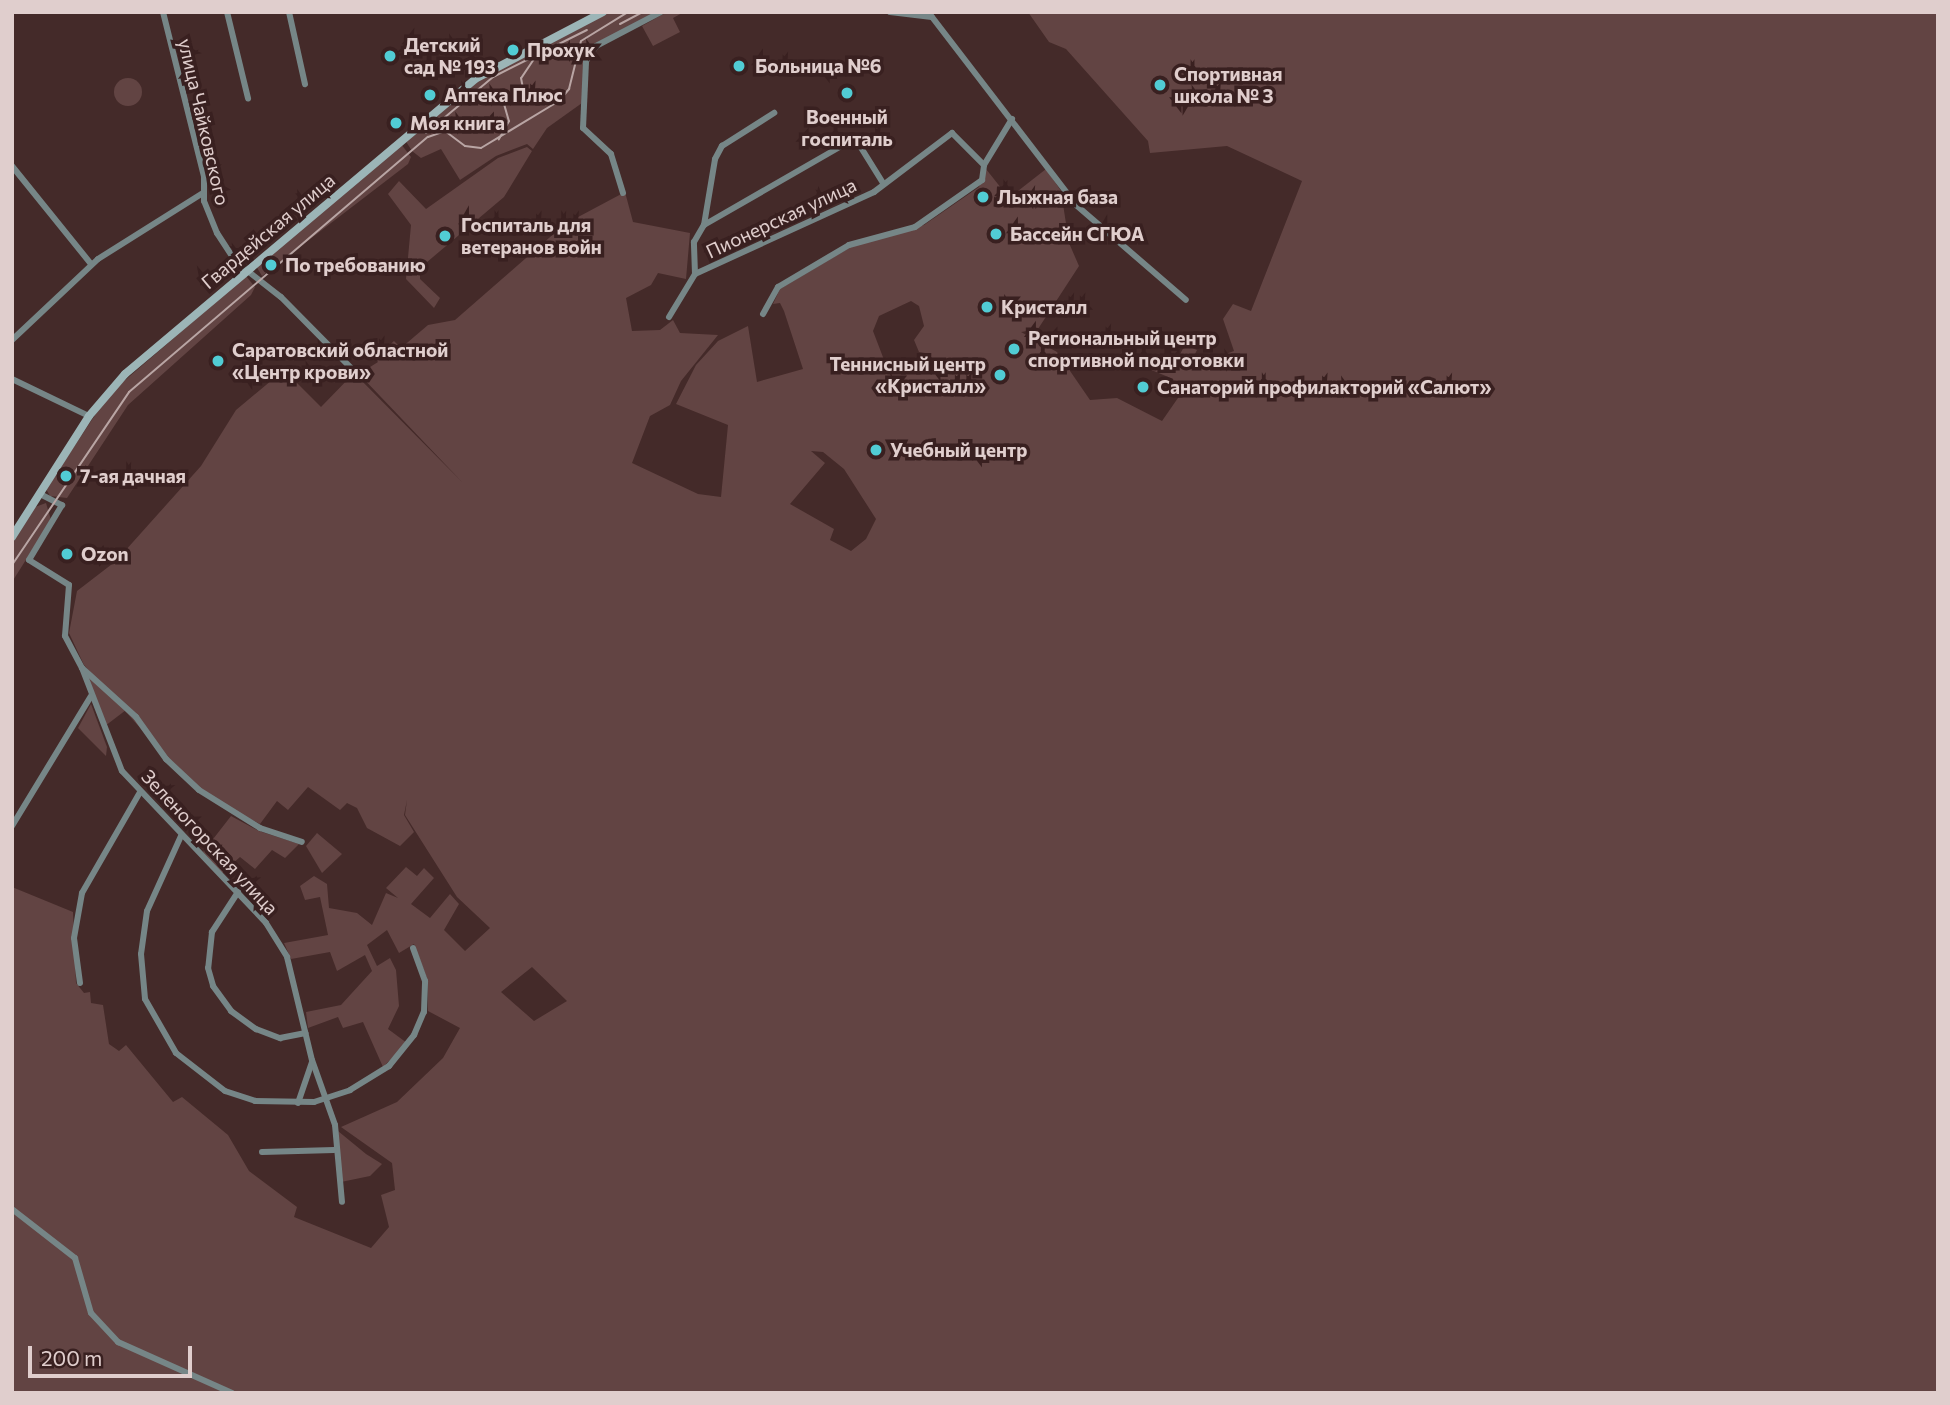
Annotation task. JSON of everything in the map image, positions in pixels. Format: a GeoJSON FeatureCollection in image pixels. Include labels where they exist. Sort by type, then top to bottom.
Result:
{"type":"FeatureCollection","features":[{"type":"Feature","properties":{"kind":"street","name":"улица Чайковского"},"geometry":{"type":"LineString","coordinates":[[163,12],[204,176],[203,193],[223,244],[262,285],[356,373]]}},
{"type":"Feature","properties":{"kind":"street"},"geometry":{"type":"LineString","coordinates":[[227,12],[248,98]]}},
{"type":"Feature","properties":{"kind":"street"},"geometry":{"type":"LineString","coordinates":[[289,12],[305,84]]}},
{"type":"Feature","properties":{"kind":"street","name":"Гвардейская улица"},"geometry":{"type":"LineString","coordinates":[[12,537],[89,416],[125,374],[246,269],[475,79],[603,12]]}},
{"type":"Feature","properties":{"kind":"street"},"geometry":{"type":"LineString","coordinates":[[623,193],[611,154],[583,128],[582,109],[589,53],[661,12]]}},
{"type":"Feature","properties":{"kind":"street"},"geometry":{"type":"LineString","coordinates":[[890,12],[932,17],[1076,205],[1186,300]]}},
{"type":"Feature","properties":{"kind":"street"},"geometry":{"type":"LineString","coordinates":[[695,274],[694,242],[704,225],[722,146],[774,113]]}},
{"type":"Feature","properties":{"kind":"street"},"geometry":{"type":"LineString","coordinates":[[763,314],[778,287],[849,245],[915,227],[982,180],[984,165],[1012,119]]}},
{"type":"Feature","properties":{"kind":"street","name":"Пионерская улица"},"geometry":{"type":"LineString","coordinates":[[668,317],[695,274],[804,228],[883,183],[952,133],[984,165]]}},
{"type":"Feature","properties":{"kind":"street"},"geometry":{"type":"LineString","coordinates":[[704,225],[855,138],[883,183]]}},
{"type":"Feature","properties":{"kind":"street"},"geometry":{"type":"LineString","coordinates":[[12,166],[91,264]]}},
{"type":"Feature","properties":{"kind":"street"},"geometry":{"type":"LineString","coordinates":[[12,340],[91,264],[203,193]]}},
{"type":"Feature","properties":{"kind":"street"},"geometry":{"type":"LineString","coordinates":[[12,379],[89,416]]}},
{"type":"Feature","properties":{"kind":"street"},"geometry":{"type":"LineString","coordinates":[[40,494],[62,505],[29,560],[69,585],[65,636],[82,668],[136,717],[181,776],[209,798],[260,828],[302,842]]}},
{"type":"Feature","properties":{"kind":"street","name":"Зеленогорская улица"},"geometry":{"type":"LineString","coordinates":[[82,668],[122,771],[181,836],[238,892],[287,957],[312,1060],[328,1098],[335,1125],[334,1150],[342,1202]]}},
{"type":"Feature","properties":{"kind":"street"},"geometry":{"type":"LineString","coordinates":[[12,826],[91,696]]}},
{"type":"Feature","properties":{"kind":"street"},"geometry":{"type":"LineString","coordinates":[[80,982],[74,938],[82,892],[140,792]]}},
{"type":"Feature","properties":{"kind":"street"},"geometry":{"type":"LineString","coordinates":[[181,836],[155,888],[142,935],[149,1011],[176,1053],[214,1086],[255,1101],[298,1103],[328,1098],[369,1081],[414,1035],[427,997],[413,948]]}},
{"type":"Feature","properties":{"kind":"street"},"geometry":{"type":"LineString","coordinates":[[238,892],[212,932],[208,968],[213,986],[231,1011],[256,1029],[280,1038],[306,1033]]}},
{"type":"Feature","properties":{"kind":"street"},"geometry":{"type":"LineString","coordinates":[[298,1103],[312,1060]]}},
{"type":"Feature","properties":{"kind":"street"},"geometry":{"type":"LineString","coordinates":[[262,1152],[334,1150]]}},
{"type":"Feature","properties":{"kind":"street"},"geometry":{"type":"LineString","coordinates":[[12,1209],[75,1258],[91,1313],[118,1342],[232,1393]]}},
{"type":"Feature","properties":{"kind":"shaded area"},"geometry":{"type":"Polygon","coordinates":[[[610,12],[656,12],[589,50],[582,103],[547,128],[533,149],[527,144],[496,156],[460,180],[441,149],[421,158],[412,151],[405,140],[480,80],[610,12]]]}},
{"type":"Feature","properties":{"kind":"shaded area"},"geometry":{"type":"Polygon","coordinates":[[[667,12],[684,12],[673,18],[680,32],[653,46],[642,26],[667,12]]]}},
{"type":"Feature","properties":{"kind":"shaded area"},"geometry":{"type":"Polygon","coordinates":[[[1028,12],[1938,12],[1938,1393],[12,1393],[12,887],[73,912],[76,983],[84,993],[90,992],[91,1003],[103,1005],[109,1044],[119,1051],[126,1045],[173,1102],[182,1097],[228,1135],[249,1171],[297,1207],[294,1217],[371,1248],[389,1227],[381,1195],[395,1190],[392,1163],[341,1127],[397,1102],[443,1058],[460,1028],[428,1011],[428,981],[414,944],[399,953],[387,930],[367,945],[377,966],[390,958],[396,970],[399,1006],[388,1029],[407,1043],[383,1067],[363,1022],[343,1028],[338,1017],[308,1028],[306,1012],[341,1005],[372,971],[365,955],[337,971],[330,952],[291,959],[284,943],[328,935],[320,897],[305,900],[300,886],[314,876],[327,884],[329,908],[357,913],[372,925],[386,893],[398,898],[386,888],[406,867],[417,876],[424,868],[434,878],[411,904],[430,918],[450,894],[459,904],[444,930],[465,951],[490,928],[457,897],[405,815],[407,800],[404,815],[414,832],[400,846],[367,828],[357,808],[347,803],[340,810],[308,787],[288,810],[277,801],[260,824],[214,800],[167,758],[84,665],[69,633],[77,591],[116,561],[201,466],[236,410],[284,370],[321,407],[354,373],[463,483],[359,374],[378,362],[375,358],[394,341],[401,348],[428,325],[455,320],[565,224],[625,192],[633,222],[690,233],[686,279],[658,273],[651,285],[626,298],[632,331],[660,330],[673,320],[680,333],[718,335],[681,381],[670,405],[650,416],[632,463],[698,494],[721,497],[728,425],[676,404],[696,365],[718,341],[748,326],[757,382],[803,369],[784,311],[780,303],[773,304],[780,289],[851,247],[924,225],[979,187],[986,169],[1009,198],[1046,169],[1061,191],[1069,243],[1079,266],[1038,329],[1021,332],[1057,352],[1090,400],[1117,398],[1162,421],[1180,395],[1173,379],[1149,369],[1150,362],[1173,367],[1185,345],[1197,350],[1193,358],[1204,362],[1234,351],[1223,319],[1233,304],[1251,311],[1302,181],[1227,146],[1150,153],[1148,141],[1066,49],[1049,42],[1028,12]],[[911,301],[879,316],[873,331],[886,365],[931,354],[919,352],[914,340],[924,326],[919,306],[911,301]],[[811,451],[825,463],[790,504],[834,529],[830,540],[851,551],[866,539],[876,519],[844,469],[823,452],[811,451]],[[532,967],[501,992],[534,1021],[567,1001],[532,967]]]}},
{"type":"Feature","properties":{"kind":"shaded area"},"geometry":{"type":"Polygon","coordinates":[[[128,78],[138,82],[142,92],[138,102],[128,106],[118,102],[114,92],[118,82],[128,78]]]}},
{"type":"Feature","properties":{"kind":"shaded area"},"geometry":{"type":"Polygon","coordinates":[[[401,144],[411,157],[408,164],[262,276],[256,266],[401,144]]]}},
{"type":"Feature","properties":{"kind":"shaded area"},"geometry":{"type":"Polygon","coordinates":[[[527,147],[532,151],[504,197],[420,268],[420,279],[440,298],[434,308],[406,279],[411,225],[388,194],[399,181],[426,209],[498,158],[527,147]]]}},
{"type":"Feature","properties":{"kind":"shaded area"},"geometry":{"type":"Polygon","coordinates":[[[246,276],[255,287],[251,295],[128,405],[67,498],[50,496],[46,489],[109,394],[246,276]]]}},
{"type":"Feature","properties":{"kind":"shaded area"},"geometry":{"type":"Polygon","coordinates":[[[46,503],[51,520],[12,582],[12,543],[35,507],[46,503]]]}},
{"type":"Feature","properties":{"kind":"shaded area"},"geometry":{"type":"Polygon","coordinates":[[[87,675],[126,710],[105,726],[87,675]]]}},
{"type":"Feature","properties":{"kind":"shaded area"},"geometry":{"type":"Polygon","coordinates":[[[91,704],[107,747],[106,756],[78,728],[91,704]]]}},
{"type":"Feature","properties":{"kind":"shaded area"},"geometry":{"type":"Polygon","coordinates":[[[231,816],[259,831],[299,844],[285,858],[272,850],[255,869],[240,857],[222,873],[203,852],[231,816]]]}},
{"type":"Feature","properties":{"kind":"shaded area"},"geometry":{"type":"Polygon","coordinates":[[[317,833],[342,854],[322,873],[306,846],[317,833]]]}},
{"type":"Feature","properties":{"kind":"shaded area"},"geometry":{"type":"Polygon","coordinates":[[[338,1131],[382,1164],[370,1176],[341,1182],[338,1131]]]}},
{"type":"Feature","properties":{"kind":"tram line"},"geometry":{"type":"LineString","coordinates":[[12,565],[129,392],[428,137],[445,131],[465,146],[481,148],[559,101],[569,89],[581,41],[628,12]]}},
{"type":"Feature","properties":{"kind":"tram line"},"geometry":{"type":"LineString","coordinates":[[620,24],[643,12]]}},
{"type":"Feature","properties":{"kind":"tram line"},"geometry":{"type":"LineString","coordinates":[[426,133],[493,77],[587,30]]}},
{"type":"Feature","properties":{"kind":"tram line"},"geometry":{"type":"LineString","coordinates":[[534,59],[521,78],[524,93],[536,103],[554,103]]}},
{"type":"Feature","properties":{"kind":"tram line"},"geometry":{"type":"LineString","coordinates":[[470,97],[491,94],[504,104],[509,121],[499,139]]}},
{"type":"Feature","properties":{"kind":"place","name":"Прохук"},"geometry":{"type":"Point","coordinates":[513,50]}},
{"type":"Feature","properties":{"kind":"place","name":"Детский сад № 193"},"geometry":{"type":"Point","coordinates":[390,56]}},
{"type":"Feature","properties":{"kind":"place","name":"Больница №6"},"geometry":{"type":"Point","coordinates":[739,66]}},
{"type":"Feature","properties":{"kind":"place","name":"Спортивная школа № 3"},"geometry":{"type":"Point","coordinates":[1160,85]}},
{"type":"Feature","properties":{"kind":"place","name":"Военный госпиталь"},"geometry":{"type":"Point","coordinates":[847,93]}},
{"type":"Feature","properties":{"kind":"place","name":"Аптека Плюс"},"geometry":{"type":"Point","coordinates":[430,95]}},
{"type":"Feature","properties":{"kind":"place","name":"Моя книга"},"geometry":{"type":"Point","coordinates":[396,123]}},
{"type":"Feature","properties":{"kind":"place","name":"Лыжная база"},"geometry":{"type":"Point","coordinates":[983,197]}},
{"type":"Feature","properties":{"kind":"place","name":"Бассейн СГЮА"},"geometry":{"type":"Point","coordinates":[996,234]}},
{"type":"Feature","properties":{"kind":"place","name":"Госпиталь для ветеранов войн"},"geometry":{"type":"Point","coordinates":[445,236]}},
{"type":"Feature","properties":{"kind":"place","name":"По требованию"},"geometry":{"type":"Point","coordinates":[271,265]}},
{"type":"Feature","properties":{"kind":"place","name":"Кристалл"},"geometry":{"type":"Point","coordinates":[987,307]}},
{"type":"Feature","properties":{"kind":"place","name":"Региональный центр спортивной подготовки"},"geometry":{"type":"Point","coordinates":[1014,349]}},
{"type":"Feature","properties":{"kind":"place","name":"Саратовский областной «Центр крови»"},"geometry":{"type":"Point","coordinates":[218,361]}},
{"type":"Feature","properties":{"kind":"place","name":"Теннисный центр «Кристалл»"},"geometry":{"type":"Point","coordinates":[1000,375]}},
{"type":"Feature","properties":{"kind":"place","name":"Санаторий профилакторий «Салют»"},"geometry":{"type":"Point","coordinates":[1143,387]}},
{"type":"Feature","properties":{"kind":"place","name":"Учебный центр"},"geometry":{"type":"Point","coordinates":[876,450]}},
{"type":"Feature","properties":{"kind":"place","name":"7-ая дачная"},"geometry":{"type":"Point","coordinates":[66,476]}},
{"type":"Feature","properties":{"kind":"place","name":"Ozon"},"geometry":{"type":"Point","coordinates":[67,554]}}]}
